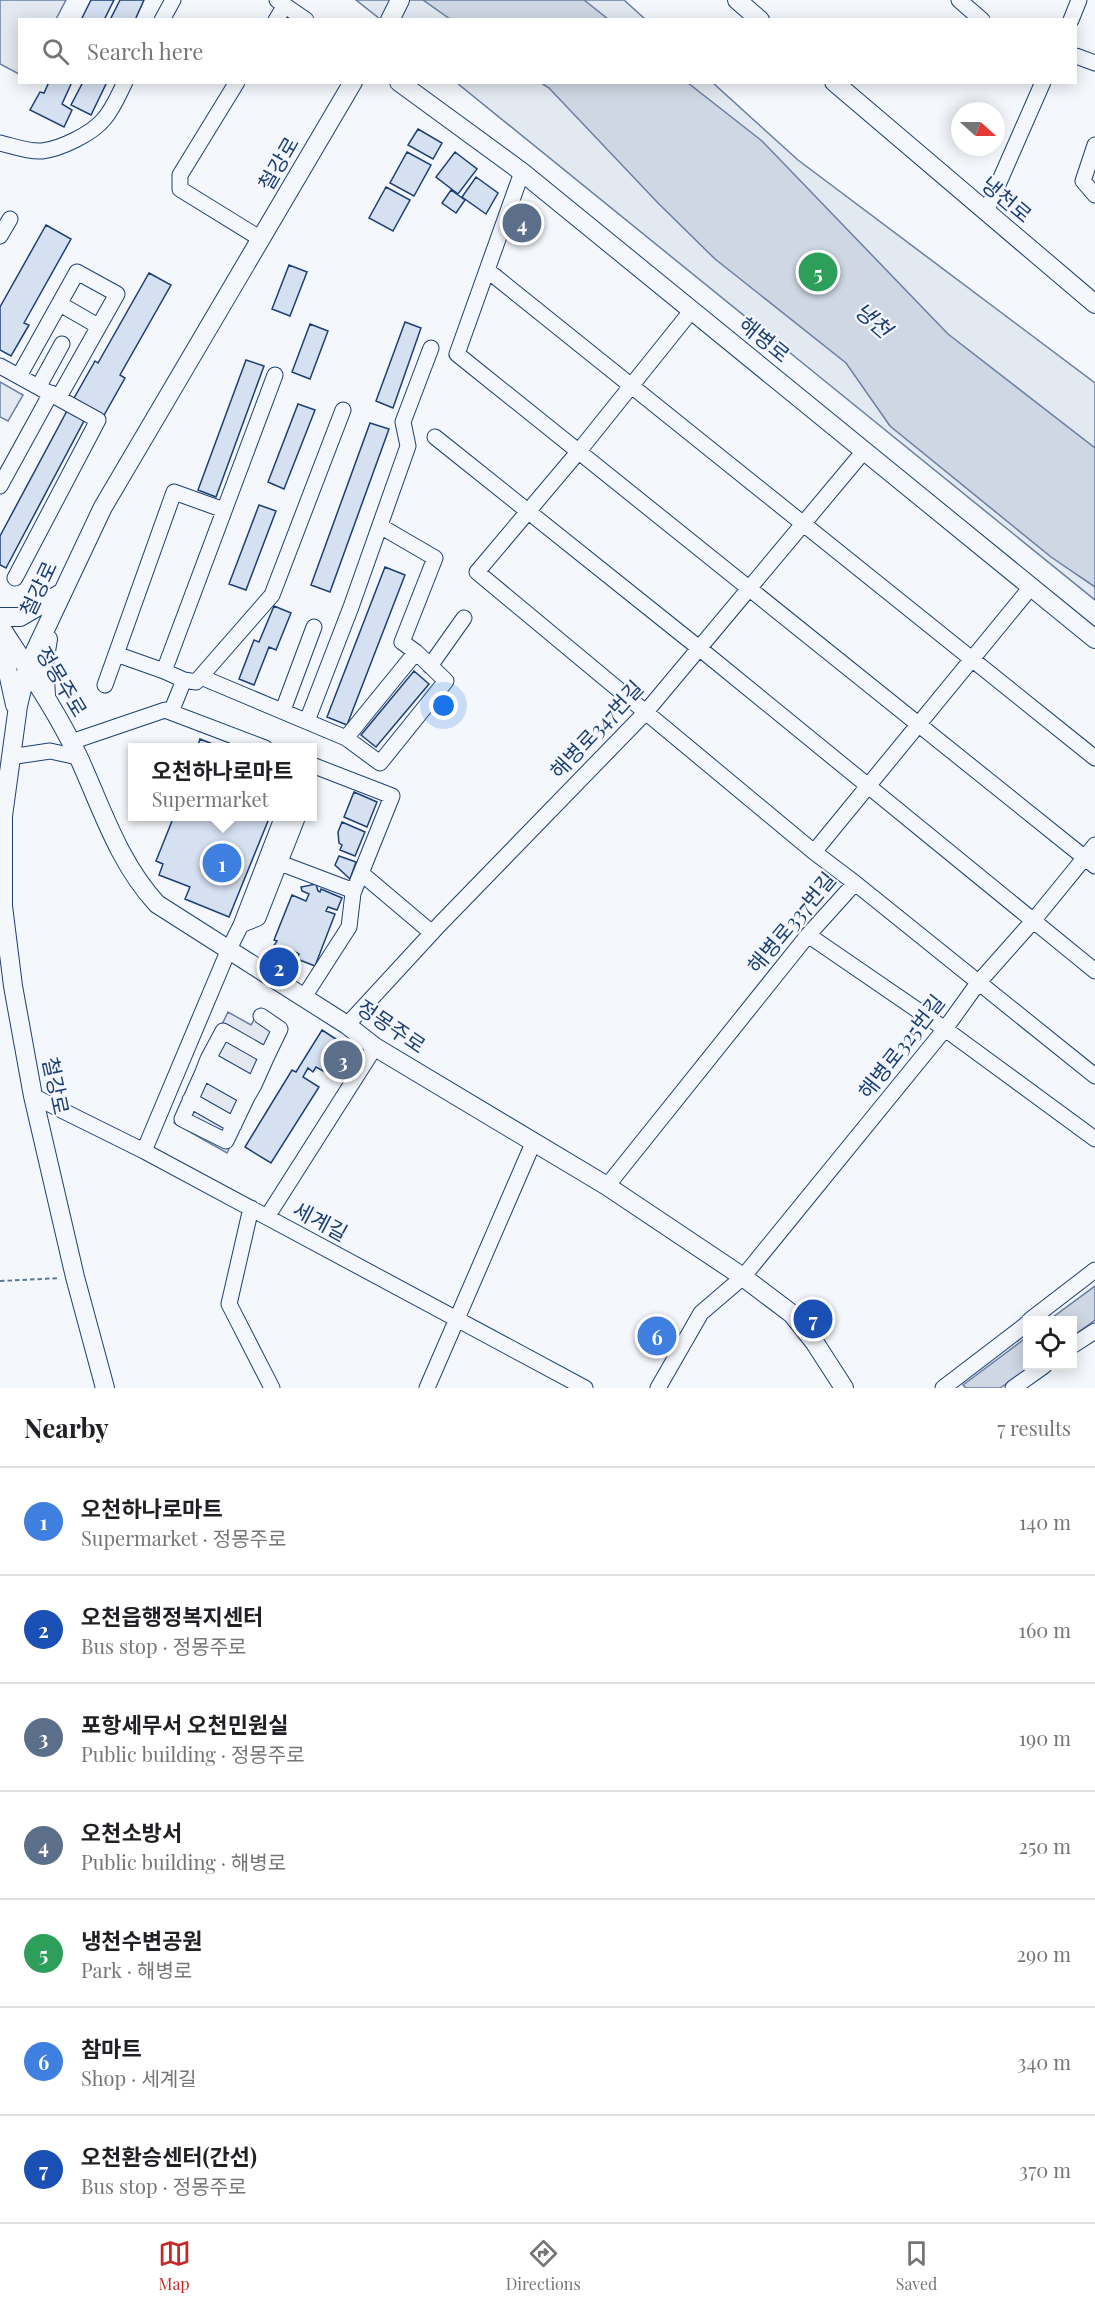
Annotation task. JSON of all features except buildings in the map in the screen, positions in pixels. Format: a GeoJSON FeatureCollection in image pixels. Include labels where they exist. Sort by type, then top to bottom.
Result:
{"type":"FeatureCollection","features":[{"type":"Feature","properties":{"kind":"main road"},"geometry":{"type":"LineString","coordinates":[[391,18],[400,0]]}},
{"type":"Feature","properties":{"kind":"main road"},"geometry":{"type":"LineString","coordinates":[[737,0],[758,18]]}},
{"type":"Feature","properties":{"kind":"main road","name":"철강로"},"geometry":{"type":"LineString","coordinates":[[105,1388],[75,1277],[33,1096],[13,986],[3,906],[3,816],[17,713],[27,668],[103,507],[352,84]]}},
{"type":"Feature","properties":{"kind":"main road","name":"해병로"},"geometry":{"type":"LineString","coordinates":[[402,84],[522,171],[1095,639]]}},
{"type":"Feature","properties":{"kind":"main road","name":"냉천로"},"geometry":{"type":"LineString","coordinates":[[836,84],[1095,304]]}},
{"type":"Feature","properties":{"kind":"main road"},"geometry":{"type":"LineString","coordinates":[[0,617],[20,617],[63,592]]}},
{"type":"Feature","properties":{"kind":"main road"},"geometry":{"type":"LineString","coordinates":[[17,713],[27,703],[48,702],[44,663],[52,616]]}},
{"type":"Feature","properties":{"kind":"main road","name":"정몽주로"},"geometry":{"type":"LineString","coordinates":[[0,626],[75,750],[129,869],[156,904],[347,1025],[375,1047],[607,1186],[743,1276],[792,1314],[844,1388]]}},
{"type":"Feature","properties":{"kind":"main road"},"geometry":{"type":"LineString","coordinates":[[0,636],[17,713]]}},
{"type":"Feature","properties":{"kind":"street"},"geometry":{"type":"LineString","coordinates":[[163,18],[173,0]]}},
{"type":"Feature","properties":{"kind":"street"},"geometry":{"type":"LineString","coordinates":[[958,0],[980,18]]}},
{"type":"Feature","properties":{"kind":"street"},"geometry":{"type":"LineString","coordinates":[[1072,18],[1079,0]]}},
{"type":"Feature","properties":{"kind":"street"},"geometry":{"type":"LineString","coordinates":[[277,18],[281,3],[303,18]]}},
{"type":"Feature","properties":{"kind":"street"},"geometry":{"type":"LineString","coordinates":[[1077,56],[1095,63]]}},
{"type":"Feature","properties":{"kind":"street"},"geometry":{"type":"LineString","coordinates":[[0,143],[42,151],[88,133],[104,120],[124,84]]}},
{"type":"Feature","properties":{"kind":"street"},"geometry":{"type":"LineString","coordinates":[[236,84],[180,175],[180,189],[261,239]]}},
{"type":"Feature","properties":{"kind":"street"},"geometry":{"type":"LineString","coordinates":[[986,213],[1042,84]]}},
{"type":"Feature","properties":{"kind":"street"},"geometry":{"type":"LineString","coordinates":[[1095,145],[1092,164],[1083,181],[1095,195]]}},
{"type":"Feature","properties":{"kind":"street"},"geometry":{"type":"LineString","coordinates":[[522,171],[457,354],[1090,861]]}},
{"type":"Feature","properties":{"kind":"street"},"geometry":{"type":"LineString","coordinates":[[0,236],[10,219]]}},
{"type":"Feature","properties":{"kind":"street"},"geometry":{"type":"LineString","coordinates":[[487,270],[1095,758]]}},
{"type":"Feature","properties":{"kind":"street"},"geometry":{"type":"LineString","coordinates":[[0,486],[50,392],[99,326],[117,294],[77,272],[19,376]]}},
{"type":"Feature","properties":{"kind":"street"},"geometry":{"type":"LineString","coordinates":[[60,304],[99,326]]}},
{"type":"Feature","properties":{"kind":"street"},"geometry":{"type":"LineString","coordinates":[[692,310],[529,512],[477,572],[814,852]]}},
{"type":"Feature","properties":{"kind":"street"},"geometry":{"type":"LineString","coordinates":[[50,392],[62,344]]}},
{"type":"Feature","properties":{"kind":"street"},"geometry":{"type":"LineString","coordinates":[[307,721],[408,446],[403,422],[431,348]]}},
{"type":"Feature","properties":{"kind":"street"},"geometry":{"type":"LineString","coordinates":[[0,366],[99,420],[15,578]]}},
{"type":"Feature","properties":{"kind":"street"},"geometry":{"type":"LineString","coordinates":[[164,671],[274,375]]}},
{"type":"Feature","properties":{"kind":"street"},"geometry":{"type":"LineString","coordinates":[[116,654],[184,680],[196,682],[201,677],[272,595],[343,410]]}},
{"type":"Feature","properties":{"kind":"street"},"geometry":{"type":"LineString","coordinates":[[435,437],[1095,970]]}},
{"type":"Feature","properties":{"kind":"street","name":"해병로347번길"},"geometry":{"type":"LineString","coordinates":[[347,1025],[432,933],[645,712],[864,451]]}},
{"type":"Feature","properties":{"kind":"street"},"geometry":{"type":"LineString","coordinates":[[105,685],[174,492],[224,510]]}},
{"type":"Feature","properties":{"kind":"street"},"geometry":{"type":"LineString","coordinates":[[201,677],[346,738],[380,763],[446,681],[416,651],[402,642],[435,558],[380,526]]}},
{"type":"Feature","properties":{"kind":"street","name":"해병로337번길"},"geometry":{"type":"LineString","coordinates":[[607,1186],[808,935],[855,882],[814,852],[1031,587]]}},
{"type":"Feature","properties":{"kind":"street"},"geometry":{"type":"LineString","coordinates":[[430,666],[464,618]]}},
{"type":"Feature","properties":{"kind":"street"},"geometry":{"type":"LineString","coordinates":[[283,710],[314,627]]}},
{"type":"Feature","properties":{"kind":"street"},"geometry":{"type":"LineString","coordinates":[[346,738],[416,651]]}},
{"type":"Feature","properties":{"kind":"street"},"geometry":{"type":"LineString","coordinates":[[171,712],[184,680]]}},
{"type":"Feature","properties":{"kind":"street"},"geometry":{"type":"LineString","coordinates":[[10,757],[75,750],[165,710],[254,743]]}},
{"type":"Feature","properties":{"kind":"street"},"geometry":{"type":"LineString","coordinates":[[304,997],[348,927],[354,891],[392,796],[317,772]]}},
{"type":"Feature","properties":{"kind":"street"},"geometry":{"type":"LineString","coordinates":[[144,1151],[241,925],[281,821]]}},
{"type":"Feature","properties":{"kind":"street"},"geometry":{"type":"LineString","coordinates":[[241,925],[258,918],[296,821]]}},
{"type":"Feature","properties":{"kind":"street","name":"해병로325번길"},"geometry":{"type":"LineString","coordinates":[[658,1388],[701,1313],[743,1276],[945,1029],[978,983],[1090,861],[1095,845]]}},
{"type":"Feature","properties":{"kind":"street"},"geometry":{"type":"LineString","coordinates":[[280,862],[354,891]]}},
{"type":"Feature","properties":{"kind":"street"},"geometry":{"type":"LineString","coordinates":[[361,873],[432,933]]}},
{"type":"Feature","properties":{"kind":"street"},"geometry":{"type":"LineString","coordinates":[[855,882],[1095,1076]]}},
{"type":"Feature","properties":{"kind":"street"},"geometry":{"type":"LineString","coordinates":[[808,935],[945,1029],[1095,1139]]}},
{"type":"Feature","properties":{"kind":"street"},"geometry":{"type":"LineString","coordinates":[[261,1016],[280,1029],[251,1091],[226,1141],[182,1119],[223,1031],[267,1056]]}},
{"type":"Feature","properties":{"kind":"street"},"geometry":{"type":"LineString","coordinates":[[267,1217],[375,1047]]}},
{"type":"Feature","properties":{"kind":"street"},"geometry":{"type":"LineString","coordinates":[[185,1053],[251,1091]]}},
{"type":"Feature","properties":{"kind":"street","name":"세계길"},"geometry":{"type":"LineString","coordinates":[[33,1096],[144,1151],[585,1388]]}},
{"type":"Feature","properties":{"kind":"street"},"geometry":{"type":"LineString","coordinates":[[427,1388],[534,1141]]}},
{"type":"Feature","properties":{"kind":"street"},"geometry":{"type":"LineString","coordinates":[[251,1208],[229,1304],[272,1388]]}},
{"type":"Feature","properties":{"kind":"street"},"geometry":{"type":"LineString","coordinates":[[1037,1316],[1095,1270]]}},
{"type":"Feature","properties":{"kind":"street"},"geometry":{"type":"LineString","coordinates":[[943,1388],[1023,1327]]}},
{"type":"Feature","properties":{"kind":"street"},"geometry":{"type":"LineString","coordinates":[[1077,1343],[1095,1331]]}},
{"type":"Feature","properties":{"kind":"street"},"geometry":{"type":"LineString","coordinates":[[1012,1388],[1037,1370]]}},
{"type":"Feature","properties":{"kind":"path"},"geometry":{"type":"LineString","coordinates":[[0,1281],[75,1277]]}},
{"type":"Feature","properties":{"kind":"shaded area"},"geometry":{"type":"Polygon","coordinates":[[[0,0],[66,0],[57,18],[18,18],[18,73],[0,64],[0,0]]]}},
{"type":"Feature","properties":{"kind":"shaded area"},"geometry":{"type":"Polygon","coordinates":[[[356,0],[624,0],[644,18],[379,18],[356,0]]]}},
{"type":"Feature","properties":{"kind":"shaded area"},"geometry":{"type":"Polygon","coordinates":[[[458,84],[714,84],[798,160],[1095,383],[1095,600],[458,84]]]}},
{"type":"Feature","properties":{"kind":"shaded area"},"geometry":{"type":"Polygon","coordinates":[[[0,382],[23,395],[8,421],[0,417],[0,382]]]}},
{"type":"Feature","properties":{"kind":"shaded area"},"geometry":{"type":"Polygon","coordinates":[[[260,1010],[286,1027],[227,1153],[174,1123],[228,1012],[251,1025],[260,1010]]]}},
{"type":"Feature","properties":{"kind":"water"},"geometry":{"type":"Polygon","coordinates":[[[423,0],[584,0],[607,18],[449,18],[423,0]]]}},
{"type":"Feature","properties":{"kind":"water","name":"냉천"},"geometry":{"type":"Polygon","coordinates":[[[543,84],[689,84],[762,141],[948,334],[1095,448],[1095,587],[1051,557],[890,426],[846,363],[715,259],[658,203],[549,88],[543,84]]]}},
{"type":"Feature","properties":{"kind":"water"},"geometry":{"type":"Polygon","coordinates":[[[1095,1286],[1095,1320],[1077,1333],[1077,1316],[1054,1316],[1095,1286]]]}},
{"type":"Feature","properties":{"kind":"water"},"geometry":{"type":"Polygon","coordinates":[[[1023,1340],[1023,1370],[1026,1370],[1000,1388],[966,1388],[963,1385],[1023,1340]]]}},
{"type":"Feature","properties":{"kind":"place","name":"오천소방서"},"geometry":{"type":"Point","coordinates":[522,223]}},
{"type":"Feature","properties":{"kind":"place","name":"냉천수변공원"},"geometry":{"type":"Point","coordinates":[818,272]}},
{"type":"Feature","properties":{"kind":"place","name":"오천하나로마트"},"geometry":{"type":"Point","coordinates":[222,863]}},
{"type":"Feature","properties":{"kind":"place","name":"오천읍행정복지센터"},"geometry":{"type":"Point","coordinates":[279,967]}},
{"type":"Feature","properties":{"kind":"place","name":"포항세무서 오천민원실"},"geometry":{"type":"Point","coordinates":[343,1060]}},
{"type":"Feature","properties":{"kind":"place","name":"오천환승센터(간선)"},"geometry":{"type":"Point","coordinates":[813,1319]}},
{"type":"Feature","properties":{"kind":"place","name":"참마트"},"geometry":{"type":"Point","coordinates":[657,1336]}}]}
